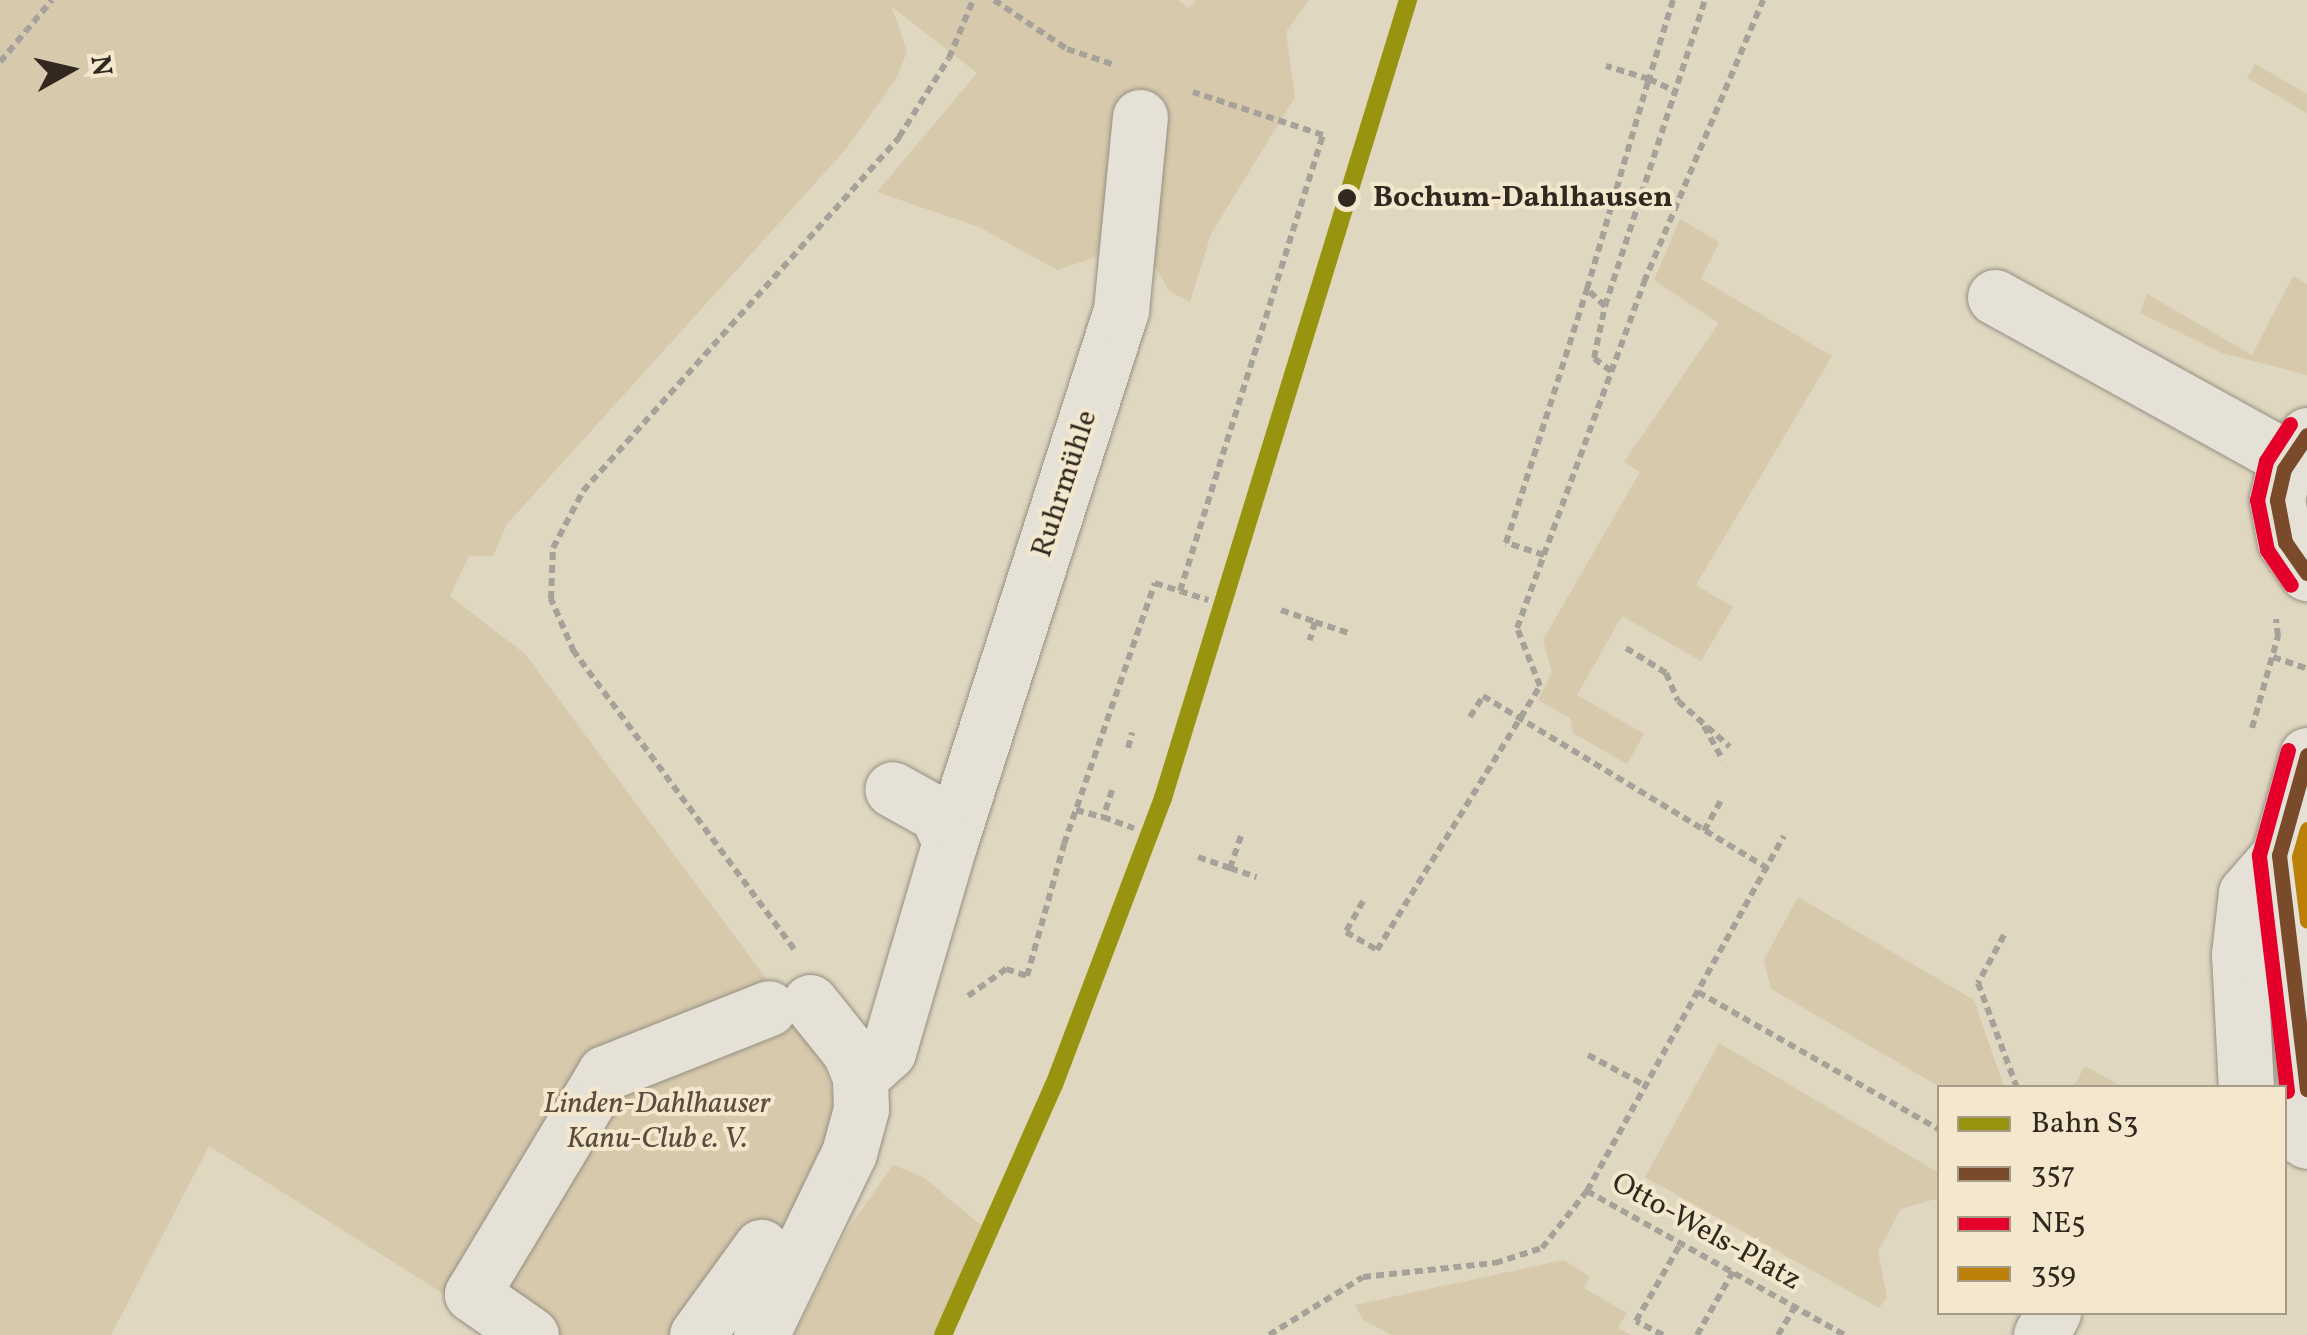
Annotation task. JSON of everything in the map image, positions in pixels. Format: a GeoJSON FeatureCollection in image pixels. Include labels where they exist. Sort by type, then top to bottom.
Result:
{"type":"FeatureCollection","features":[{"type":"Feature","properties":{"kind":"street","name":"Ruhrmühle"},"geometry":{"type":"LineString","coordinates":[[860,1077],[888,1052],[950,842],[1121,310],[1140,117]]}},
{"type":"Feature","properties":{"kind":"street"},"geometry":{"type":"LineString","coordinates":[[1996,298],[2298,447],[2280,479],[2279,522],[2307,573]]}},
{"type":"Feature","properties":{"kind":"street"},"geometry":{"type":"LineString","coordinates":[[2307,755],[2279,855],[2307,1089]]}},
{"type":"Feature","properties":{"kind":"street"},"geometry":{"type":"LineString","coordinates":[[892,789],[938,814],[950,842]]}},
{"type":"Feature","properties":{"kind":"street"},"geometry":{"type":"LineString","coordinates":[[2246,1085],[2239,954],[2246,893],[2279,855]]}},
{"type":"Feature","properties":{"kind":"street"},"geometry":{"type":"LineString","coordinates":[[531,1335],[472,1294],[606,1073],[789,1005],[850,1052],[860,1077],[861,1109],[849,1153],[761,1335]]}},
{"type":"Feature","properties":{"kind":"street"},"geometry":{"type":"LineString","coordinates":[[2287,1129],[2307,1145]]}},
{"type":"Feature","properties":{"kind":"street"},"geometry":{"type":"LineString","coordinates":[[697,1335],[761,1246]]}},
{"type":"Feature","properties":{"kind":"path"},"geometry":{"type":"LineString","coordinates":[[0,62],[52,0]]}},
{"type":"Feature","properties":{"kind":"path"},"geometry":{"type":"LineString","coordinates":[[789,1005],[806,964],[574,652],[551,599],[553,548],[583,491],[898,138],[950,58],[973,0]]}},
{"type":"Feature","properties":{"kind":"path"},"geometry":{"type":"LineString","coordinates":[[994,0],[1022,21]]}},
{"type":"Feature","properties":{"kind":"path"},"geometry":{"type":"LineString","coordinates":[[1544,555],[1506,544],[1673,0]]}},
{"type":"Feature","properties":{"kind":"path"},"geometry":{"type":"LineString","coordinates":[[1611,371],[1594,358],[1605,306],[1705,0]]}},
{"type":"Feature","properties":{"kind":"path"},"geometry":{"type":"LineString","coordinates":[[1363,901],[1346,932],[1377,950],[1540,686],[1517,628],[1611,371],[1763,0]]}},
{"type":"Feature","properties":{"kind":"path"},"geometry":{"type":"LineString","coordinates":[[1606,66],[1675,91]]}},
{"type":"Feature","properties":{"kind":"path"},"geometry":{"type":"LineString","coordinates":[[1180,590],[1323,136],[1205,96]]}},
{"type":"Feature","properties":{"kind":"path"},"geometry":{"type":"LineString","coordinates":[[1587,289],[1605,306]]}},
{"type":"Feature","properties":{"kind":"path"},"geometry":{"type":"LineString","coordinates":[[962,1000],[1006,969],[1028,976],[1076,810],[1152,582],[1208,600]]}},
{"type":"Feature","properties":{"kind":"path"},"geometry":{"type":"LineString","coordinates":[[1281,610],[1348,633]]}},
{"type":"Feature","properties":{"kind":"path"},"geometry":{"type":"LineString","coordinates":[[1310,640],[1315,622]]}},
{"type":"Feature","properties":{"kind":"path"},"geometry":{"type":"LineString","coordinates":[[1626,648],[1666,673],[1678,701],[1730,747]]}},
{"type":"Feature","properties":{"kind":"path"},"geometry":{"type":"LineString","coordinates":[[2273,656],[2307,669]]}},
{"type":"Feature","properties":{"kind":"path"},"geometry":{"type":"LineString","coordinates":[[1470,717],[1483,696],[1767,868]]}},
{"type":"Feature","properties":{"kind":"path"},"geometry":{"type":"LineString","coordinates":[[1702,722],[1723,760]]}},
{"type":"Feature","properties":{"kind":"path"},"geometry":{"type":"LineString","coordinates":[[1128,748],[1132,733]]}},
{"type":"Feature","properties":{"kind":"path"},"geometry":{"type":"LineString","coordinates":[[1103,817],[1112,790]]}},
{"type":"Feature","properties":{"kind":"path"},"geometry":{"type":"LineString","coordinates":[[1704,831],[1722,798]]}},
{"type":"Feature","properties":{"kind":"path"},"geometry":{"type":"LineString","coordinates":[[1076,810],[1134,828]]}},
{"type":"Feature","properties":{"kind":"path"},"geometry":{"type":"LineString","coordinates":[[1230,868],[1241,836]]}},
{"type":"Feature","properties":{"kind":"path","name":"Otto-Wels-Platz"},"geometry":{"type":"LineString","coordinates":[[1784,836],[1587,1191],[1845,1335]]}},
{"type":"Feature","properties":{"kind":"path"},"geometry":{"type":"LineString","coordinates":[[1198,856],[1256,877]]}},
{"type":"Feature","properties":{"kind":"path"},"geometry":{"type":"LineString","coordinates":[[2004,936],[1978,983],[2017,1085]]}},
{"type":"Feature","properties":{"kind":"path"},"geometry":{"type":"LineString","coordinates":[[1698,992],[1937,1128]]}},
{"type":"Feature","properties":{"kind":"path"},"geometry":{"type":"LineString","coordinates":[[1588,1055],[1646,1086]]}},
{"type":"Feature","properties":{"kind":"path"},"geometry":{"type":"LineString","coordinates":[[1269,1335],[1363,1276],[1495,1263],[1542,1248],[1587,1191]]}},
{"type":"Feature","properties":{"kind":"path"},"geometry":{"type":"LineString","coordinates":[[1663,1335],[1636,1322],[1681,1243]]}},
{"type":"Feature","properties":{"kind":"path"},"geometry":{"type":"LineString","coordinates":[[1697,1335],[1733,1272]]}},
{"type":"Feature","properties":{"kind":"path"},"geometry":{"type":"LineString","coordinates":[[1778,1335],[1795,1307]]}},
{"type":"Feature","properties":{"kind":"green space","name":"Linden-Dahlhauser Kanu-Club e. V."},"geometry":{"type":"Polygon","coordinates":[[[0,0],[1178,0],[1189,8],[1196,0],[1309,0],[1286,32],[1295,97],[1211,234],[1190,302],[1169,291],[1141,242],[1057,270],[979,227],[877,192],[977,73],[892,7],[907,52],[896,79],[846,149],[507,524],[493,556],[469,556],[450,596],[525,654],[820,1051],[834,1099],[827,1160],[741,1335],[509,1335],[209,1146],[111,1335],[0,1335],[0,0]]]}},
{"type":"Feature","properties":{"kind":"green space"},"geometry":{"type":"Polygon","coordinates":[[[2255,64],[2307,94],[2307,113],[2247,78],[2255,64]]]}},
{"type":"Feature","properties":{"kind":"green space"},"geometry":{"type":"Polygon","coordinates":[[[1680,219],[1719,242],[1701,279],[1832,356],[1696,585],[1733,607],[1701,661],[1622,616],[1577,695],[1644,734],[1627,764],[1573,733],[1570,718],[1538,700],[1552,672],[1543,640],[1640,472],[1624,462],[1719,323],[1654,280],[1680,219]]]}},
{"type":"Feature","properties":{"kind":"green space"},"geometry":{"type":"Polygon","coordinates":[[[2293,276],[2307,284],[2307,375],[2222,353],[2140,313],[2147,294],[2252,355],[2293,276]]]}},
{"type":"Feature","properties":{"kind":"green space"},"geometry":{"type":"Polygon","coordinates":[[[1798,897],[1974,1000],[2003,1085],[1937,1085],[1771,989],[1764,960],[1798,897]]]}},
{"type":"Feature","properties":{"kind":"green space"},"geometry":{"type":"Polygon","coordinates":[[[1719,1043],[1937,1172],[1937,1199],[1901,1209],[1878,1251],[1887,1297],[1879,1308],[1645,1177],[1719,1043]]]}},
{"type":"Feature","properties":{"kind":"green space"},"geometry":{"type":"Polygon","coordinates":[[[2085,1066],[2119,1085],[2074,1085],[2085,1066]]]}},
{"type":"Feature","properties":{"kind":"green space"},"geometry":{"type":"Polygon","coordinates":[[[893,1165],[923,1177],[982,1226],[934,1335],[794,1335],[846,1232],[893,1165]]]}},
{"type":"Feature","properties":{"kind":"green space"},"geometry":{"type":"Polygon","coordinates":[[[1564,1260],[1590,1277],[1584,1288],[1627,1313],[1618,1328],[1631,1335],[1392,1335],[1363,1320],[1355,1305],[1564,1260]]]}},
{"type":"Feature","properties":{"kind":"rail line","name":"S3"},"geometry":{"type":"LineString","coordinates":[[943,1335],[1054,1085],[1163,798],[1408,0]]}},
{"type":"Feature","properties":{"kind":"transit line","name":"NE5"},"geometry":{"type":"LineString","coordinates":[[2290,424],[2266,461],[2257,500],[2267,550],[2291,585]]}},
{"type":"Feature","properties":{"kind":"transit line","name":"357"},"geometry":{"type":"LineString","coordinates":[[2307,435],[2284,469],[2277,500],[2285,542],[2307,573]]}},
{"type":"Feature","properties":{"kind":"transit line","name":"NE5"},"geometry":{"type":"LineString","coordinates":[[2286,1085],[2259,855],[2288,750]]}},
{"type":"Feature","properties":{"kind":"transit line","name":"357"},"geometry":{"type":"LineString","coordinates":[[2307,755],[2279,855],[2307,1089]]}},
{"type":"Feature","properties":{"kind":"transit line","name":"359"},"geometry":{"type":"LineString","coordinates":[[2307,829],[2299,857],[2307,921]]}},
{"type":"Feature","properties":{"kind":"place","name":"Bochum-Dahlhausen"},"geometry":{"type":"Point","coordinates":[1347,198]}}]}
